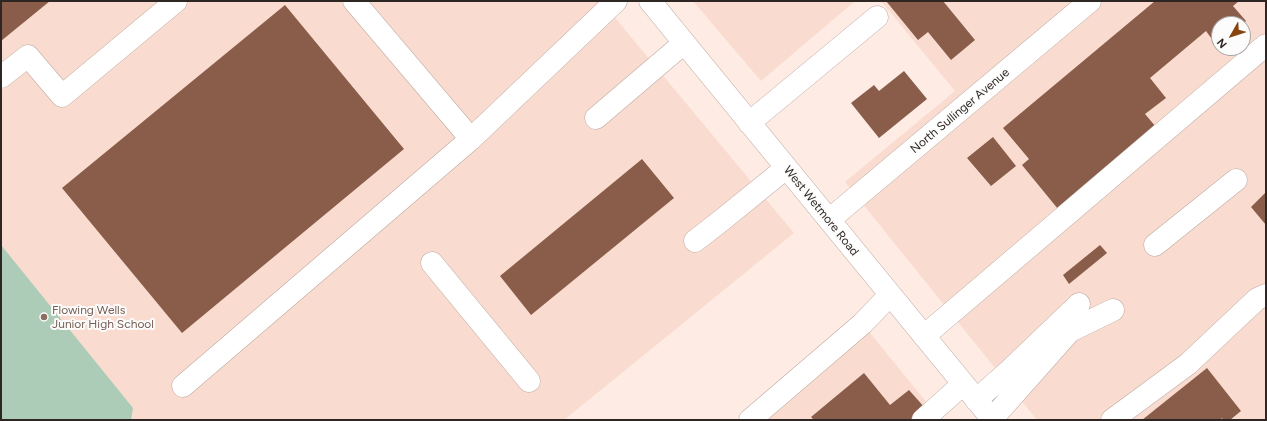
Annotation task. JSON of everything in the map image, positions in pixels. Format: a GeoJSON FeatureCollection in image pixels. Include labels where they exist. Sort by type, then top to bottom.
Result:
{"type":"FeatureCollection","features":[{"type":"Feature","properties":{"kind":"street"},"geometry":{"type":"LineString","coordinates":[[1,77],[28,56],[62,96],[176,1]]}},
{"type":"Feature","properties":{"kind":"street"},"geometry":{"type":"LineString","coordinates":[[354,1],[471,139]]}},
{"type":"Feature","properties":{"kind":"street"},"geometry":{"type":"LineString","coordinates":[[183,386],[471,139],[616,1]]}},
{"type":"Feature","properties":{"kind":"street","name":"West Wetmore Road"},"geometry":{"type":"LineString","coordinates":[[650,1],[992,419]]}},
{"type":"Feature","properties":{"kind":"street","name":"North Sullinger Avenue"},"geometry":{"type":"LineString","coordinates":[[829,220],[1090,1]]}},
{"type":"Feature","properties":{"kind":"street"},"geometry":{"type":"LineString","coordinates":[[749,122],[876,17]]}},
{"type":"Feature","properties":{"kind":"street"},"geometry":{"type":"LineString","coordinates":[[596,118],[684,43]]}},
{"type":"Feature","properties":{"kind":"street"},"geometry":{"type":"LineString","coordinates":[[924,336],[1266,45]]}},
{"type":"Feature","properties":{"kind":"street"},"geometry":{"type":"LineString","coordinates":[[695,241],[786,168]]}},
{"type":"Feature","properties":{"kind":"street"},"geometry":{"type":"LineString","coordinates":[[1155,245],[1236,180]]}},
{"type":"Feature","properties":{"kind":"street"},"geometry":{"type":"LineString","coordinates":[[432,263],[529,382]]}},
{"type":"Feature","properties":{"kind":"street"},"geometry":{"type":"LineString","coordinates":[[750,420],[862,324],[890,295]]}},
{"type":"Feature","properties":{"kind":"street"},"geometry":{"type":"LineString","coordinates":[[1112,420],[1188,364],[1257,299],[1266,295]]}},
{"type":"Feature","properties":{"kind":"street"},"geometry":{"type":"LineString","coordinates":[[923,420],[969,392],[1010,370],[1079,304]]}},
{"type":"Feature","properties":{"kind":"street"},"geometry":{"type":"LineString","coordinates":[[992,419],[1070,331],[1113,310]]}},
{"type":"Feature","properties":{"kind":"shaded area"},"geometry":{"type":"Polygon","coordinates":[[[1,1],[601,1],[794,233],[564,420],[1,420],[1,1]]]}},
{"type":"Feature","properties":{"kind":"shaded area"},"geometry":{"type":"Polygon","coordinates":[[[693,1],[855,1],[761,81],[693,1]]]}},
{"type":"Feature","properties":{"kind":"shaded area"},"geometry":{"type":"Polygon","coordinates":[[[881,1],[1266,1],[1266,420],[1037,420],[845,182],[955,91],[881,1]]]}},
{"type":"Feature","properties":{"kind":"shaded area"},"geometry":{"type":"Polygon","coordinates":[[[857,317],[941,420],[737,420],[857,317]]]}},
{"type":"Feature","properties":{"kind":"green space","name":"Flowing Wells Junior High School"},"geometry":{"type":"Polygon","coordinates":[[[1,245],[133,408],[131,420],[1,420],[1,245]]]}},
{"type":"Feature","properties":{"kind":"building"},"geometry":{"type":"Polygon","coordinates":[[[1,1],[50,1],[1,41],[1,1]]]}},
{"type":"Feature","properties":{"kind":"building"},"geometry":{"type":"Polygon","coordinates":[[[886,1],[943,1],[975,40],[951,60],[928,32],[918,40],[886,1]]]}},
{"type":"Feature","properties":{"kind":"building"},"geometry":{"type":"Polygon","coordinates":[[[1155,1],[1239,1],[1233,6],[1242,16],[1211,16],[1211,38],[1206,31],[1150,78],[1166,98],[1145,114],[1156,127],[1058,209],[1022,165],[1029,159],[1003,128],[1155,1]]]}},
{"type":"Feature","properties":{"kind":"building"},"geometry":{"type":"Polygon","coordinates":[[[285,5],[404,149],[182,333],[62,188],[285,5]]]}},
{"type":"Feature","properties":{"kind":"building"},"geometry":{"type":"Polygon","coordinates":[[[904,71],[927,99],[879,138],[851,103],[874,85],[879,91],[904,71]]]}},
{"type":"Feature","properties":{"kind":"building"},"geometry":{"type":"Polygon","coordinates":[[[993,137],[1016,166],[991,186],[967,158],[993,137]]]}},
{"type":"Feature","properties":{"kind":"building"},"geometry":{"type":"Polygon","coordinates":[[[642,159],[674,198],[531,315],[500,276],[642,159]]]}},
{"type":"Feature","properties":{"kind":"building"},"geometry":{"type":"Polygon","coordinates":[[[1266,192],[1266,225],[1251,207],[1266,192]]]}},
{"type":"Feature","properties":{"kind":"building"},"geometry":{"type":"Polygon","coordinates":[[[1100,245],[1107,253],[1069,284],[1063,275],[1100,245]]]}},
{"type":"Feature","properties":{"kind":"building"},"geometry":{"type":"Polygon","coordinates":[[[1207,368],[1241,411],[1230,420],[1223,420],[1222,418],[1220,420],[1142,420],[1207,368]]]}},
{"type":"Feature","properties":{"kind":"building"},"geometry":{"type":"Polygon","coordinates":[[[864,373],[890,405],[909,390],[925,408],[910,420],[814,420],[811,417],[864,373]]]}},
{"type":"Feature","properties":{"kind":"place","name":"Flowing Wells Junior High School"},"geometry":{"type":"Point","coordinates":[44,317]}}]}
